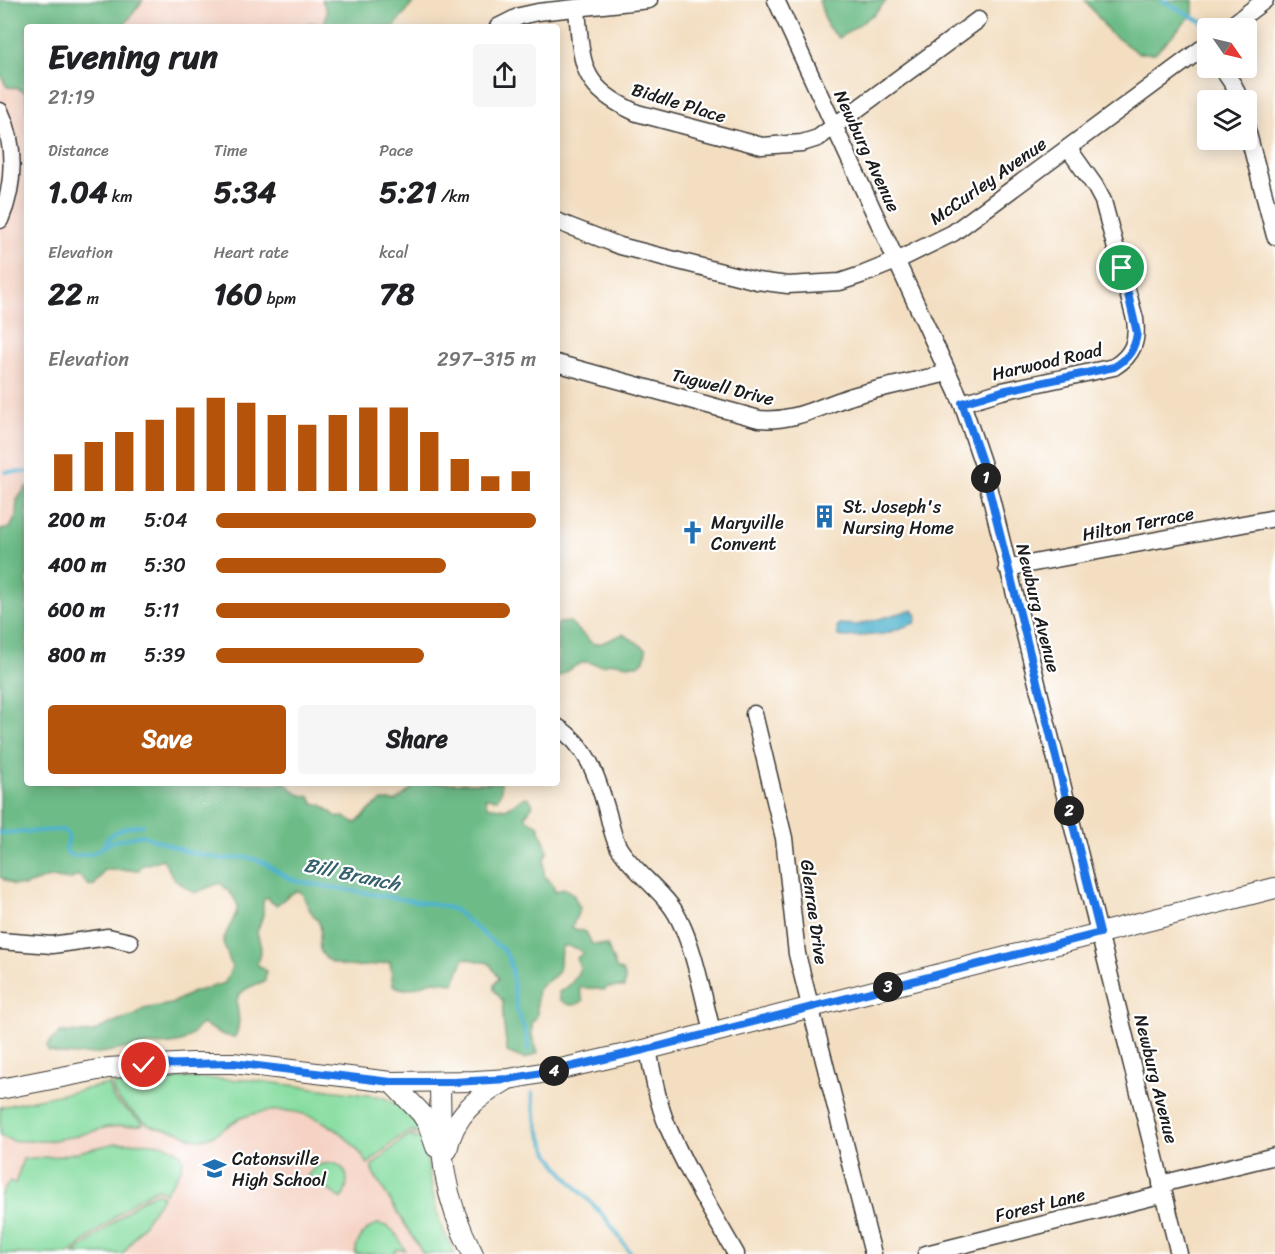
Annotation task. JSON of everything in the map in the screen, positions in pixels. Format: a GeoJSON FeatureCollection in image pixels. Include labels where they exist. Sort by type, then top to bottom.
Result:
{"type":"FeatureCollection","features":[{"type":"Feature","properties":{"kind":"main road"},"geometry":{"type":"LineString","coordinates":[[0,1089],[108,1068],[192,1063],[233,1063],[391,1082],[509,1079],[648,1049],[1275,888]]}},
{"type":"Feature","properties":{"kind":"main road"},"geometry":{"type":"LineString","coordinates":[[443,1167],[449,1138],[464,1112],[482,1095],[509,1079]]}},
{"type":"Feature","properties":{"kind":"main road"},"geometry":{"type":"LineString","coordinates":[[391,1082],[421,1113],[428,1124],[443,1167],[455,1219],[473,1254]]}},
{"type":"Feature","properties":{"kind":"main road"},"geometry":{"type":"LineString","coordinates":[[440,1082],[443,1167]]}},
{"type":"Feature","properties":{"kind":"street"},"geometry":{"type":"LineString","coordinates":[[504,24],[524,15],[649,0]]}},
{"type":"Feature","properties":{"kind":"street","name":"Newburg Avenue"},"geometry":{"type":"LineString","coordinates":[[776,0],[962,403],[982,462],[1179,1254]]}},
{"type":"Feature","properties":{"kind":"street"},"geometry":{"type":"LineString","coordinates":[[1241,18],[1265,0]]}},
{"type":"Feature","properties":{"kind":"street","name":"Biddle Place"},"geometry":{"type":"LineString","coordinates":[[577,9],[581,54],[585,69],[592,83],[618,104],[637,112],[762,146],[802,143],[818,138],[978,20]]}},
{"type":"Feature","properties":{"kind":"street","name":"McCurley Avenue"},"geometry":{"type":"LineString","coordinates":[[560,223],[620,246],[757,281],[788,285],[840,282],[896,261],[953,233],[1197,52]]}},
{"type":"Feature","properties":{"kind":"street"},"geometry":{"type":"LineString","coordinates":[[0,111],[9,134],[12,165],[9,195],[0,220]]}},
{"type":"Feature","properties":{"kind":"street","name":"Harwood Road"},"geometry":{"type":"LineString","coordinates":[[962,403],[1002,391],[1114,367],[1124,361],[1136,343],[1135,319],[1106,210],[1095,186],[1068,148]]}},
{"type":"Feature","properties":{"kind":"street"},"geometry":{"type":"LineString","coordinates":[[1252,150],[1275,236]]}},
{"type":"Feature","properties":{"kind":"street","name":"Tugwell Drive"},"geometry":{"type":"LineString","coordinates":[[560,364],[759,420],[777,421],[792,418],[849,397],[948,373]]}},
{"type":"Feature","properties":{"kind":"street","name":"Hilton Terrace"},"geometry":{"type":"LineString","coordinates":[[1007,568],[1275,518]]}},
{"type":"Feature","properties":{"kind":"street","name":"Glenrae Drive"},"geometry":{"type":"LineString","coordinates":[[754,714],[784,838],[797,954],[873,1254]]}},
{"type":"Feature","properties":{"kind":"street"},"geometry":{"type":"LineString","coordinates":[[560,729],[576,741],[589,759],[598,778],[614,836],[620,849],[672,907],[681,923],[712,1031]]}},
{"type":"Feature","properties":{"kind":"street"},"geometry":{"type":"LineString","coordinates":[[0,941],[52,945],[108,937],[130,942]]}},
{"type":"Feature","properties":{"kind":"street"},"geometry":{"type":"LineString","coordinates":[[648,1049],[666,1123],[681,1156],[736,1254]]}},
{"type":"Feature","properties":{"kind":"street","name":"Forest Lane"},"geometry":{"type":"LineString","coordinates":[[926,1254],[1275,1156]]}},
{"type":"Feature","properties":{"kind":"shaded area"},"geometry":{"type":"Polygon","coordinates":[[[0,0],[361,0],[364,24],[24,24],[24,758],[0,762],[0,0]]]}},
{"type":"Feature","properties":{"kind":"shaded area","name":"Catonsville High School"},"geometry":{"type":"Polygon","coordinates":[[[124,1084],[421,1130],[426,1144],[429,1180],[435,1205],[441,1226],[455,1254],[0,1254],[0,1108],[124,1084]]]}},
{"type":"Feature","properties":{"kind":"green space"},"geometry":{"type":"Polygon","coordinates":[[[0,0],[143,0],[125,24],[24,24],[24,92],[18,88],[7,87],[0,74],[0,0]]]}},
{"type":"Feature","properties":{"kind":"green space"},"geometry":{"type":"Polygon","coordinates":[[[322,0],[415,0],[396,24],[324,24],[327,12],[322,0]]]}},
{"type":"Feature","properties":{"kind":"green space"},"geometry":{"type":"Polygon","coordinates":[[[819,0],[887,0],[874,14],[839,38],[827,26],[819,0]]]}},
{"type":"Feature","properties":{"kind":"green space"},"geometry":{"type":"Polygon","coordinates":[[[1085,0],[1193,0],[1193,14],[1155,53],[1138,53],[1110,33],[1085,0]]]}},
{"type":"Feature","properties":{"kind":"green space"},"geometry":{"type":"Polygon","coordinates":[[[24,490],[24,786],[289,786],[298,794],[310,797],[313,803],[322,805],[337,817],[344,817],[356,823],[382,801],[396,801],[413,786],[501,786],[497,799],[485,798],[487,806],[506,809],[525,797],[529,798],[533,805],[525,816],[529,821],[538,825],[548,851],[544,859],[544,875],[553,885],[555,892],[564,888],[573,894],[580,908],[572,927],[586,932],[592,944],[607,945],[616,968],[623,972],[624,987],[608,987],[604,990],[579,987],[583,1001],[572,1005],[560,1000],[559,992],[570,985],[574,979],[580,968],[577,958],[583,953],[564,945],[558,972],[538,991],[537,1016],[532,1022],[532,1036],[538,1053],[524,1059],[507,1052],[503,1001],[494,990],[494,985],[499,978],[489,963],[464,958],[454,983],[435,981],[403,989],[393,985],[390,962],[353,966],[334,963],[326,959],[320,949],[321,928],[319,923],[302,893],[297,891],[276,905],[268,897],[263,901],[263,915],[257,932],[261,948],[257,964],[266,971],[265,981],[242,992],[238,998],[239,1018],[235,1037],[222,1034],[202,1024],[187,1039],[176,1043],[82,1055],[48,1051],[47,1045],[60,1032],[91,1033],[116,1021],[136,1015],[143,1009],[171,1004],[191,993],[225,983],[232,967],[223,942],[237,906],[230,892],[220,883],[194,893],[174,879],[163,859],[141,866],[139,870],[104,870],[94,886],[88,885],[78,875],[70,880],[49,877],[24,886],[13,885],[0,877],[0,530],[10,528],[16,516],[17,500],[24,490]]]}},
{"type":"Feature","properties":{"kind":"green space"},"geometry":{"type":"Polygon","coordinates":[[[570,622],[593,644],[602,643],[623,634],[646,650],[645,657],[643,661],[635,665],[612,663],[602,665],[586,662],[560,676],[560,623],[570,622]]]}},
{"type":"Feature","properties":{"kind":"green space"},"geometry":{"type":"Polygon","coordinates":[[[181,1078],[251,1080],[383,1097],[405,1109],[421,1130],[415,1135],[413,1130],[398,1138],[368,1164],[343,1135],[313,1117],[296,1112],[260,1112],[241,1118],[211,1136],[194,1139],[179,1132],[152,1126],[144,1121],[116,1097],[112,1084],[181,1078]]]}},
{"type":"Feature","properties":{"kind":"green space"},"geometry":{"type":"Polygon","coordinates":[[[109,1084],[114,1100],[143,1123],[142,1125],[108,1127],[48,1141],[13,1141],[0,1136],[0,1107],[109,1084]]]}},
{"type":"Feature","properties":{"kind":"green space"},"geometry":{"type":"Polygon","coordinates":[[[411,1134],[414,1139],[423,1136],[435,1205],[441,1226],[455,1254],[423,1254],[372,1171],[372,1166],[411,1134]]]}},
{"type":"Feature","properties":{"kind":"green space"},"geometry":{"type":"Polygon","coordinates":[[[143,1142],[171,1147],[183,1158],[182,1168],[165,1193],[157,1188],[137,1199],[69,1254],[0,1254],[0,1196],[10,1181],[15,1184],[23,1159],[61,1156],[116,1143],[143,1142]]]}},
{"type":"Feature","properties":{"kind":"green space"},"geometry":{"type":"Polygon","coordinates":[[[332,1163],[343,1168],[347,1177],[342,1199],[307,1176],[317,1165],[332,1163]]]}},
{"type":"Feature","properties":{"kind":"green space"},"geometry":{"type":"Polygon","coordinates":[[[157,1192],[163,1196],[123,1254],[74,1254],[140,1201],[157,1192]]]}},
{"type":"Feature","properties":{"kind":"green space"},"geometry":{"type":"Polygon","coordinates":[[[378,1224],[392,1230],[405,1250],[396,1250],[394,1254],[355,1254],[362,1236],[368,1229],[378,1224]]]}},
{"type":"Feature","properties":{"kind":"water"},"geometry":{"type":"Polygon","coordinates":[[[911,610],[917,616],[915,623],[894,631],[883,634],[838,636],[839,624],[857,625],[911,610]]]}},
{"type":"Feature","properties":{"kind":"waterway"},"geometry":{"type":"LineString","coordinates":[[1162,0],[1197,19]]}},
{"type":"Feature","properties":{"kind":"waterway"},"geometry":{"type":"LineString","coordinates":[[5,472],[24,472]]}},
{"type":"Feature","properties":{"kind":"waterway"},"geometry":{"type":"LineString","coordinates":[[104,843],[116,832],[143,825]]}},
{"type":"Feature","properties":{"kind":"waterway","name":"Bill Branch"},"geometry":{"type":"LineString","coordinates":[[0,833],[62,830],[66,832],[69,839],[67,853],[75,856],[91,854],[114,841],[142,835],[188,852],[224,859],[245,857],[254,859],[288,878],[301,882],[455,910],[503,949],[507,955],[516,1004],[526,1032],[529,1050]]}},
{"type":"Feature","properties":{"kind":"waterway","name":"Bill Branch"},"geometry":{"type":"LineString","coordinates":[[532,1093],[539,1131],[554,1160],[563,1173],[604,1217],[631,1254]]}},
{"type":"Feature","properties":{"kind":"place","name":"St. Joseph's Nursing Home"},"geometry":{"type":"Point","coordinates":[825,517]}},
{"type":"Feature","properties":{"kind":"place","name":"Maryville Convent"},"geometry":{"type":"Point","coordinates":[693,533]}},
{"type":"Feature","properties":{"kind":"place","name":"Catonsville High School"},"geometry":{"type":"Point","coordinates":[214,1169]}},
{"type":"Feature","properties":{"kind":"route"},"geometry":{"type":"LineString","coordinates":[[144,1065],[233,1063],[391,1082],[509,1079],[648,1049],[1100,933],[982,462],[962,403],[1002,391],[1100,371],[1124,361],[1136,343],[1137,333],[1122,268]]}}]}
